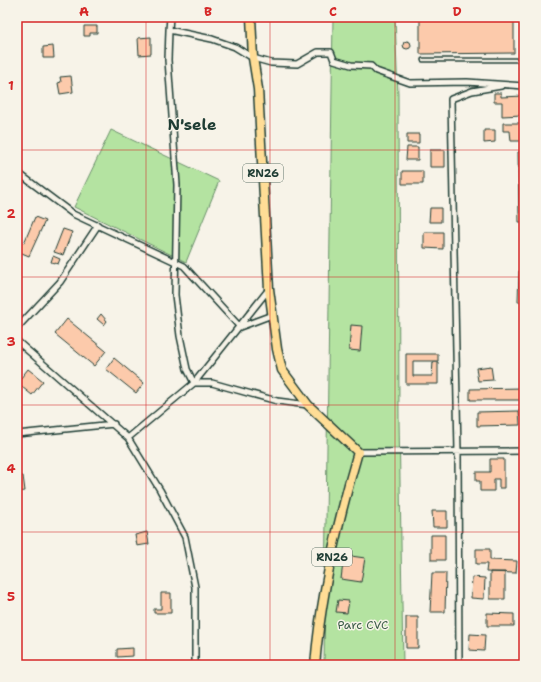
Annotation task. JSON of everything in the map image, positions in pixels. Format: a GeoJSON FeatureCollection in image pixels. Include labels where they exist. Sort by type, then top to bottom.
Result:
{"type":"FeatureCollection","features":[{"type":"Feature","properties":{"kind":"main road","name":"RN26"},"geometry":{"type":"LineString","coordinates":[[251,17],[253,58],[258,89],[269,289],[277,349],[282,370],[308,405],[358,452],[338,522],[315,665]]}},
{"type":"Feature","properties":{"kind":"street"},"geometry":{"type":"LineString","coordinates":[[170,17],[168,60],[177,185],[175,228],[175,295],[180,336],[187,369],[194,382]]}},
{"type":"Feature","properties":{"kind":"street"},"geometry":{"type":"LineString","coordinates":[[169,30],[212,38],[235,47],[253,58],[271,63],[297,64],[318,52],[331,52],[334,60],[351,65],[371,66],[376,71],[410,84],[467,82],[501,86],[524,86]]}},
{"type":"Feature","properties":{"kind":"street"},"geometry":{"type":"LineString","coordinates":[[459,665],[458,452],[451,99],[472,91],[501,86]]}},
{"type":"Feature","properties":{"kind":"street"},"geometry":{"type":"LineString","coordinates":[[17,172],[73,214],[184,266],[240,327]]}},
{"type":"Feature","properties":{"kind":"street"},"geometry":{"type":"LineString","coordinates":[[17,328],[60,282],[98,225]]}},
{"type":"Feature","properties":{"kind":"street"},"geometry":{"type":"LineString","coordinates":[[128,438],[194,382],[240,327],[269,289]]}},
{"type":"Feature","properties":{"kind":"street"},"geometry":{"type":"LineString","coordinates":[[240,327],[272,315]]}},
{"type":"Feature","properties":{"kind":"street"},"geometry":{"type":"LineString","coordinates":[[17,341],[114,424],[128,438],[160,490],[185,537],[195,587],[195,665]]}},
{"type":"Feature","properties":{"kind":"street"},"geometry":{"type":"LineString","coordinates":[[194,382],[212,383],[277,401],[308,405]]}},
{"type":"Feature","properties":{"kind":"street"},"geometry":{"type":"LineString","coordinates":[[17,434],[114,424]]}},
{"type":"Feature","properties":{"kind":"street"},"geometry":{"type":"LineString","coordinates":[[358,452],[458,452],[524,450]]}},
{"type":"Feature","properties":{"kind":"lane"},"geometry":{"type":"LineString","coordinates":[[423,60],[524,60]]}},
{"type":"Feature","properties":{"kind":"green space","name":"Parc CVC"},"geometry":{"type":"Polygon","coordinates":[[[333,17],[395,17],[398,94],[399,419],[403,665],[324,665],[333,17]]]}},
{"type":"Feature","properties":{"kind":"green space"},"geometry":{"type":"Polygon","coordinates":[[[111,130],[219,181],[186,262],[74,207],[111,130]]]}},
{"type":"Feature","properties":{"kind":"building"},"geometry":{"type":"Polygon","coordinates":[[[420,17],[514,17],[514,53],[420,54],[420,17]]]}},
{"type":"Feature","properties":{"kind":"building"},"geometry":{"type":"Polygon","coordinates":[[[84,26],[97,26],[97,33],[90,33],[90,36],[84,36],[84,26]]]}},
{"type":"Feature","properties":{"kind":"building"},"geometry":{"type":"Polygon","coordinates":[[[151,37],[151,54],[139,55],[138,38],[151,37]]]}},
{"type":"Feature","properties":{"kind":"building"},"geometry":{"type":"Polygon","coordinates":[[[405,41],[409,41],[411,45],[409,49],[405,49],[403,47],[403,43],[405,41]]]}},
{"type":"Feature","properties":{"kind":"building"},"geometry":{"type":"Polygon","coordinates":[[[53,46],[54,58],[43,58],[43,47],[53,46]]]}},
{"type":"Feature","properties":{"kind":"building"},"geometry":{"type":"Polygon","coordinates":[[[71,76],[73,92],[60,94],[58,83],[61,82],[60,77],[71,76]]]}},
{"type":"Feature","properties":{"kind":"building"},"geometry":{"type":"Polygon","coordinates":[[[494,93],[501,93],[501,97],[524,96],[522,115],[502,116],[502,102],[494,102],[494,93]]]}},
{"type":"Feature","properties":{"kind":"building"},"geometry":{"type":"Polygon","coordinates":[[[503,123],[524,123],[524,141],[511,141],[510,131],[503,131],[503,123]]]}},
{"type":"Feature","properties":{"kind":"building"},"geometry":{"type":"Polygon","coordinates":[[[484,130],[495,130],[495,142],[484,143],[484,130]]]}},
{"type":"Feature","properties":{"kind":"building"},"geometry":{"type":"Polygon","coordinates":[[[407,134],[419,134],[419,143],[407,143],[407,134]]]}},
{"type":"Feature","properties":{"kind":"building"},"geometry":{"type":"Polygon","coordinates":[[[407,147],[418,147],[418,160],[406,160],[407,147]]]}},
{"type":"Feature","properties":{"kind":"building"},"geometry":{"type":"Polygon","coordinates":[[[430,150],[445,150],[445,167],[430,167],[430,150]]]}},
{"type":"Feature","properties":{"kind":"building"},"geometry":{"type":"Polygon","coordinates":[[[518,152],[524,152],[524,222],[519,222],[518,152]]]}},
{"type":"Feature","properties":{"kind":"building"},"geometry":{"type":"Polygon","coordinates":[[[402,171],[423,171],[423,184],[402,184],[402,171]]]}},
{"type":"Feature","properties":{"kind":"building"},"geometry":{"type":"Polygon","coordinates":[[[430,208],[441,208],[441,222],[429,222],[430,208]]]}},
{"type":"Feature","properties":{"kind":"building"},"geometry":{"type":"Polygon","coordinates":[[[35,217],[45,221],[29,256],[17,251],[17,240],[24,243],[35,217]]]}},
{"type":"Feature","properties":{"kind":"building"},"geometry":{"type":"Polygon","coordinates":[[[63,229],[72,232],[63,255],[54,252],[63,229]]]}},
{"type":"Feature","properties":{"kind":"building"},"geometry":{"type":"Polygon","coordinates":[[[424,232],[443,232],[443,249],[424,248],[424,232]]]}},
{"type":"Feature","properties":{"kind":"building"},"geometry":{"type":"Polygon","coordinates":[[[53,256],[60,259],[58,264],[51,262],[53,256]]]}},
{"type":"Feature","properties":{"kind":"building"},"geometry":{"type":"Polygon","coordinates":[[[519,271],[524,271],[524,302],[518,302],[519,271]]]}},
{"type":"Feature","properties":{"kind":"building"},"geometry":{"type":"Polygon","coordinates":[[[101,314],[107,321],[104,325],[97,319],[101,314]]]}},
{"type":"Feature","properties":{"kind":"building"},"geometry":{"type":"Polygon","coordinates":[[[67,319],[106,351],[94,366],[55,334],[67,319]]]}},
{"type":"Feature","properties":{"kind":"building"},"geometry":{"type":"Polygon","coordinates":[[[351,325],[362,326],[360,351],[349,350],[351,325]]]}},
{"type":"Feature","properties":{"kind":"building"},"geometry":{"type":"Polygon","coordinates":[[[406,354],[438,354],[438,361],[413,361],[413,376],[432,376],[433,362],[438,362],[438,384],[406,384],[406,354]]]}},
{"type":"Feature","properties":{"kind":"building"},"geometry":{"type":"Polygon","coordinates":[[[114,358],[144,383],[136,393],[106,369],[114,358]]]}},
{"type":"Feature","properties":{"kind":"building"},"geometry":{"type":"Polygon","coordinates":[[[491,366],[493,380],[478,381],[476,368],[491,366]]]}},
{"type":"Feature","properties":{"kind":"building"},"geometry":{"type":"Polygon","coordinates":[[[28,369],[43,381],[32,395],[17,383],[28,369]]]}},
{"type":"Feature","properties":{"kind":"building"},"geometry":{"type":"Polygon","coordinates":[[[524,388],[524,400],[470,400],[470,389],[524,388]]]}},
{"type":"Feature","properties":{"kind":"building"},"geometry":{"type":"Polygon","coordinates":[[[519,411],[520,425],[477,426],[477,412],[519,411]]]}},
{"type":"Feature","properties":{"kind":"building"},"geometry":{"type":"Polygon","coordinates":[[[490,459],[504,459],[504,488],[499,488],[499,479],[494,479],[494,491],[480,491],[480,481],[476,481],[476,472],[490,472],[490,459]]]}},
{"type":"Feature","properties":{"kind":"building"},"geometry":{"type":"Polygon","coordinates":[[[17,476],[23,476],[25,491],[17,492],[17,476]]]}},
{"type":"Feature","properties":{"kind":"building"},"geometry":{"type":"Polygon","coordinates":[[[432,511],[447,511],[447,527],[433,527],[432,511]]]}},
{"type":"Feature","properties":{"kind":"building"},"geometry":{"type":"Polygon","coordinates":[[[147,532],[149,544],[137,546],[135,535],[147,532]]]}},
{"type":"Feature","properties":{"kind":"building"},"geometry":{"type":"Polygon","coordinates":[[[431,535],[445,535],[445,560],[431,560],[431,535]]]}},
{"type":"Feature","properties":{"kind":"building"},"geometry":{"type":"Polygon","coordinates":[[[476,549],[490,549],[490,560],[517,561],[516,573],[486,572],[487,564],[476,564],[476,549]]]}},
{"type":"Feature","properties":{"kind":"building"},"geometry":{"type":"Polygon","coordinates":[[[344,555],[365,558],[361,582],[341,579],[344,555]]]}},
{"type":"Feature","properties":{"kind":"building"},"geometry":{"type":"Polygon","coordinates":[[[490,572],[505,572],[505,599],[490,599],[490,572]]]}},
{"type":"Feature","properties":{"kind":"building"},"geometry":{"type":"Polygon","coordinates":[[[432,573],[446,573],[445,612],[430,612],[432,573]]]}},
{"type":"Feature","properties":{"kind":"building"},"geometry":{"type":"Polygon","coordinates":[[[472,577],[485,578],[484,599],[471,598],[472,577]]]}},
{"type":"Feature","properties":{"kind":"building"},"geometry":{"type":"Polygon","coordinates":[[[161,593],[171,593],[171,613],[154,613],[154,609],[161,609],[161,593]]]}},
{"type":"Feature","properties":{"kind":"building"},"geometry":{"type":"Polygon","coordinates":[[[338,600],[349,601],[347,613],[336,612],[338,600]]]}},
{"type":"Feature","properties":{"kind":"building"},"geometry":{"type":"Polygon","coordinates":[[[487,613],[514,614],[514,626],[487,626],[487,613]]]}},
{"type":"Feature","properties":{"kind":"building"},"geometry":{"type":"Polygon","coordinates":[[[406,617],[418,617],[418,648],[406,648],[406,617]]]}},
{"type":"Feature","properties":{"kind":"building"},"geometry":{"type":"Polygon","coordinates":[[[470,634],[485,635],[484,651],[469,650],[470,634]]]}},
{"type":"Feature","properties":{"kind":"building"},"geometry":{"type":"Polygon","coordinates":[[[133,648],[133,656],[117,657],[117,649],[133,648]]]}},
{"type":"Feature","properties":{"kind":"district","name":"N'sele"},"geometry":{"type":"Point","coordinates":[192,124]}}]}
